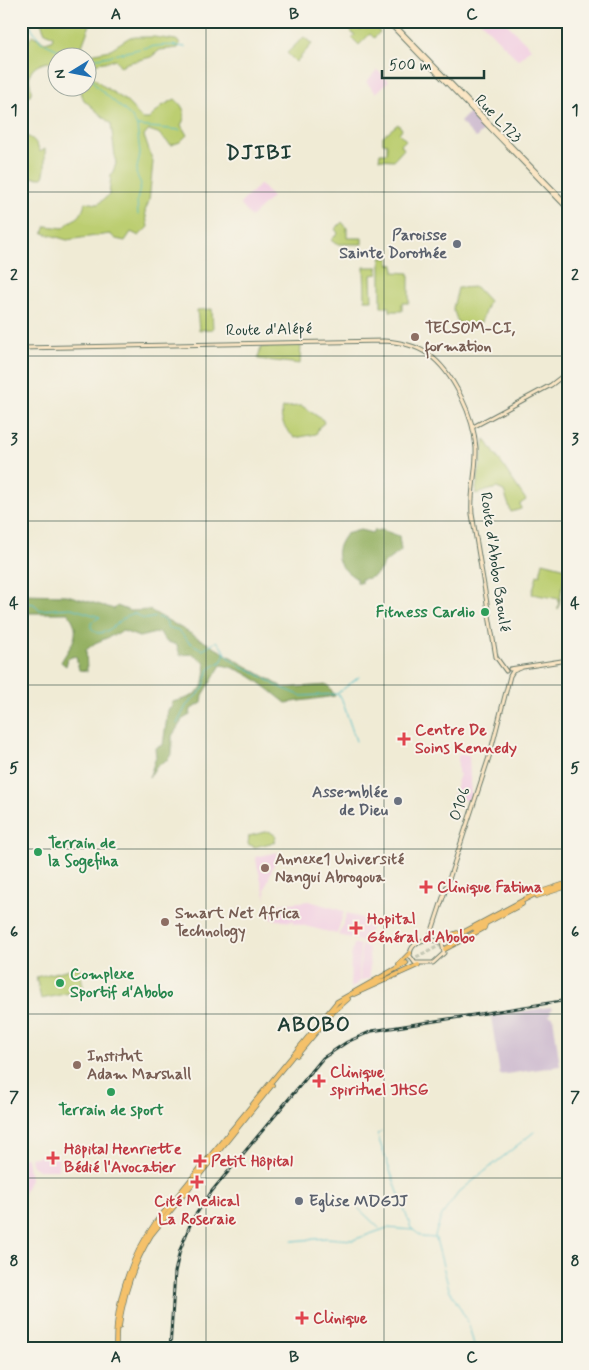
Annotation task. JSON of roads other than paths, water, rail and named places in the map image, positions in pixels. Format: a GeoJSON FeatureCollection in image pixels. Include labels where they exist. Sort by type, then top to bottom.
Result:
{"type":"FeatureCollection","features":[{"type":"Feature","properties":{"kind":"main road","name":"Rue L123"},"geometry":{"type":"LineString","coordinates":[[390,22],[568,207]]}},
{"type":"Feature","properties":{"kind":"main road","name":"Rue L123"},"geometry":{"type":"LineString","coordinates":[[390,22],[568,207]]}},
{"type":"Feature","properties":{"kind":"main road","name":"Route d'Alépé"},"geometry":{"type":"LineString","coordinates":[[21,348],[395,342],[422,350],[437,362],[463,400],[473,427]]}},
{"type":"Feature","properties":{"kind":"main road"},"geometry":{"type":"LineString","coordinates":[[473,427],[551,386],[568,374]]}},
{"type":"Feature","properties":{"kind":"main road"},"geometry":{"type":"LineString","coordinates":[[473,427],[483,424],[560,382],[568,374]]}},
{"type":"Feature","properties":{"kind":"main road","name":"Route d'Abobo Baoulé"},"geometry":{"type":"LineString","coordinates":[[473,427],[476,458],[471,495],[472,514],[495,652],[498,663],[508,671]]}},
{"type":"Feature","properties":{"kind":"main road"},"geometry":{"type":"LineString","coordinates":[[508,671],[568,660]]}},
{"type":"Feature","properties":{"kind":"main road","name":"O106"},"geometry":{"type":"LineString","coordinates":[[428,939],[490,754],[508,683],[508,671]]}},
{"type":"Feature","properties":{"kind":"main road"},"geometry":{"type":"LineString","coordinates":[[451,940],[543,893],[568,885]]}},
{"type":"Feature","properties":{"kind":"main road"},"geometry":{"type":"LineString","coordinates":[[118,1349],[121,1315],[130,1280],[150,1235],[337,1007],[360,985],[400,964],[415,944],[428,939],[437,939],[484,923],[537,893],[568,885]]}},
{"type":"Feature","properties":{"kind":"main road"},"geometry":{"type":"LineString","coordinates":[[536,899],[543,893]]}},
{"type":"Feature","properties":{"kind":"main road"},"geometry":{"type":"LineString","coordinates":[[353,993],[418,965],[437,960],[445,949],[484,928],[484,923]]}},
{"type":"Feature","properties":{"kind":"main road"},"geometry":{"type":"LineString","coordinates":[[432,931],[445,949]]}},
{"type":"Feature","properties":{"kind":"main road"},"geometry":{"type":"LineString","coordinates":[[410,953],[412,960],[418,965]]}},
{"type":"Feature","properties":{"kind":"main road"},"geometry":{"type":"LineString","coordinates":[[118,1349],[118,1315],[126,1283],[136,1256],[150,1231],[337,1002],[407,964]]}},
{"type":"Feature","properties":{"kind":"waterway"},"geometry":{"type":"LineString","coordinates":[[27,21],[41,42],[54,48]]}},
{"type":"Feature","properties":{"kind":"waterway"},"geometry":{"type":"LineString","coordinates":[[98,58],[148,47],[172,45],[185,47]]}},
{"type":"Feature","properties":{"kind":"waterway"},"geometry":{"type":"LineString","coordinates":[[98,88],[131,116],[137,126],[140,154],[136,173],[141,184],[137,200],[138,215]]}},
{"type":"Feature","properties":{"kind":"waterway"},"geometry":{"type":"LineString","coordinates":[[137,126],[180,130]]}},
{"type":"Feature","properties":{"kind":"waterway"},"geometry":{"type":"LineString","coordinates":[[21,602],[34,604],[40,610],[71,608],[100,617],[91,622],[91,628],[97,633],[108,630],[127,616],[135,614],[144,619],[155,617],[162,619],[167,622],[167,627],[178,630],[189,642],[203,650],[217,641],[229,658],[242,668],[251,670],[277,686],[302,696],[337,694],[341,697],[356,741]]}},
{"type":"Feature","properties":{"kind":"waterway"},"geometry":{"type":"LineString","coordinates":[[177,724],[186,706],[203,689],[209,669],[222,661],[225,652]]}},
{"type":"Feature","properties":{"kind":"waterway"},"geometry":{"type":"LineString","coordinates":[[338,693],[359,677]]}},
{"type":"Feature","properties":{"kind":"waterway"},"geometry":{"type":"LineString","coordinates":[[381,1131],[378,1134],[379,1140],[411,1228],[422,1237],[435,1238]]}},
{"type":"Feature","properties":{"kind":"waterway"},"geometry":{"type":"LineString","coordinates":[[475,1349],[468,1322],[449,1289],[435,1235],[442,1215],[459,1192],[534,1132]]}},
{"type":"Feature","properties":{"kind":"waterway"},"geometry":{"type":"LineString","coordinates":[[358,1208],[379,1228]]}},
{"type":"Feature","properties":{"kind":"waterway"},"geometry":{"type":"LineString","coordinates":[[292,1241],[326,1238],[353,1240],[387,1228],[413,1230]]}},
{"type":"Feature","properties":{"kind":"tunnel"},"geometry":{"type":"LineString","coordinates":[[406,963],[451,939]]}},
{"type":"Feature","properties":{"kind":"railway"},"geometry":{"type":"LineString","coordinates":[[170,1349],[175,1272],[180,1250],[192,1220],[212,1191],[323,1058],[347,1042],[372,1031],[568,1000]]}},
{"type":"Feature","properties":{"kind":"place","name":"Paroisse Sainte Dorothée"},"geometry":{"type":"Point","coordinates":[457,244]}},
{"type":"Feature","properties":{"kind":"place","name":"TECSOM-CI, formation"},"geometry":{"type":"Point","coordinates":[415,337]}},
{"type":"Feature","properties":{"kind":"place","name":"Fitness Cardio"},"geometry":{"type":"Point","coordinates":[485,612]}},
{"type":"Feature","properties":{"kind":"place","name":"Centre De Soins Kennedy"},"geometry":{"type":"Point","coordinates":[404,739]}},
{"type":"Feature","properties":{"kind":"place","name":"Assemblée de Dieu"},"geometry":{"type":"Point","coordinates":[398,801]}},
{"type":"Feature","properties":{"kind":"place","name":"Terrain de la Sogefiha"},"geometry":{"type":"Point","coordinates":[38,852]}},
{"type":"Feature","properties":{"kind":"place","name":"Annexe1 Université Nangui Abrogoua"},"geometry":{"type":"Point","coordinates":[265,868]}},
{"type":"Feature","properties":{"kind":"place","name":"Clinique Fatima"},"geometry":{"type":"Point","coordinates":[426,887]}},
{"type":"Feature","properties":{"kind":"place","name":"Smart Net Africa Technology"},"geometry":{"type":"Point","coordinates":[165,922]}},
{"type":"Feature","properties":{"kind":"place","name":"Hopital Général d'Abobo"},"geometry":{"type":"Point","coordinates":[356,928]}},
{"type":"Feature","properties":{"kind":"place","name":"Complexe Sportif d'Abobo"},"geometry":{"type":"Point","coordinates":[60,983]}},
{"type":"Feature","properties":{"kind":"place","name":"Institut Adam Marshall"},"geometry":{"type":"Point","coordinates":[77,1065]}},
{"type":"Feature","properties":{"kind":"place","name":"Clinique spirituel JHSG"},"geometry":{"type":"Point","coordinates":[319,1081]}},
{"type":"Feature","properties":{"kind":"place","name":"Terrain de sport"},"geometry":{"type":"Point","coordinates":[111,1092]}},
{"type":"Feature","properties":{"kind":"place","name":"Hôpital Henriette Bédié l'Avocatier"},"geometry":{"type":"Point","coordinates":[53,1158]}},
{"type":"Feature","properties":{"kind":"place","name":"Petit Hôpital"},"geometry":{"type":"Point","coordinates":[200,1161]}},
{"type":"Feature","properties":{"kind":"place","name":"Cité Medical La Roseraie"},"geometry":{"type":"Point","coordinates":[197,1182]}},
{"type":"Feature","properties":{"kind":"place","name":"Eglise MDGJJ"},"geometry":{"type":"Point","coordinates":[299,1201]}},
{"type":"Feature","properties":{"kind":"place","name":"Clinique"},"geometry":{"type":"Point","coordinates":[302,1318]}},
{"type":"Feature","properties":{"kind":"district","name":"DJIBI"},"geometry":{"type":"Point","coordinates":[259,153]}},
{"type":"Feature","properties":{"kind":"district","name":"ABOBO"},"geometry":{"type":"Point","coordinates":[314,1025]}}]}
